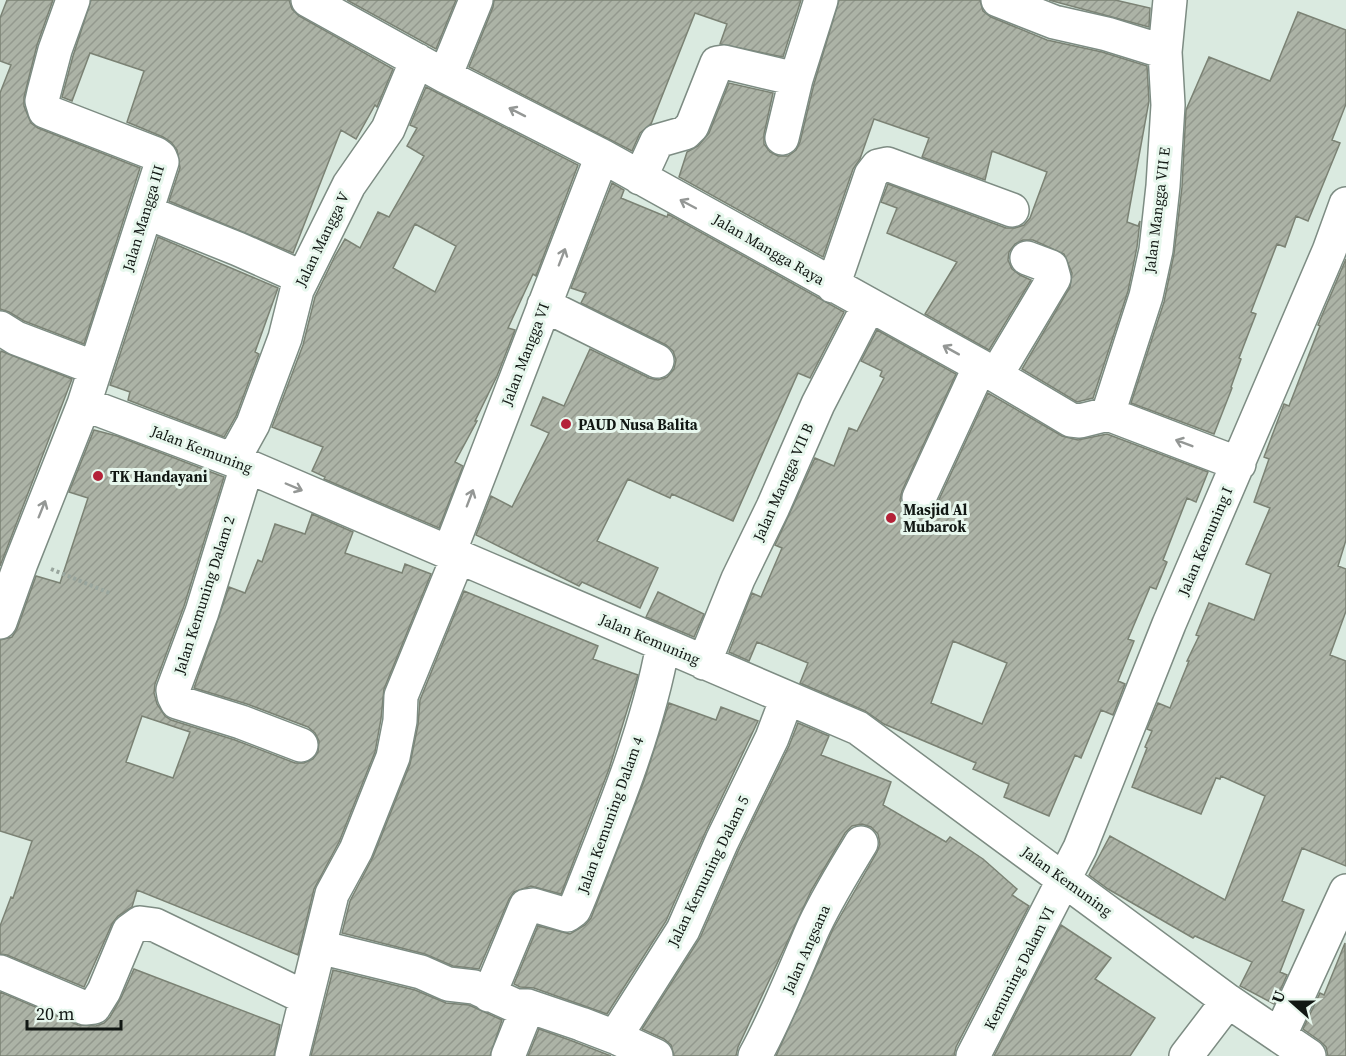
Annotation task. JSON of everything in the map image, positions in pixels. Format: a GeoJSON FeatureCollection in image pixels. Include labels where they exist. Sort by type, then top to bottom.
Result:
{"type":"FeatureCollection","features":[{"type":"Feature","properties":{"kind":"street","name":"Jalan Mangga III"},"geometry":{"type":"LineString","coordinates":[[73,0],[55,50],[42,101],[45,111],[160,157],[162,162],[84,404]]}},
{"type":"Feature","properties":{"kind":"street","name":"Jalan Mangga Raya"},"geometry":{"type":"LineString","coordinates":[[308,0],[445,76],[602,156],[712,216],[1071,420],[1080,421],[1108,414]]}},
{"type":"Feature","properties":{"kind":"street"},"geometry":{"type":"LineString","coordinates":[[445,76],[476,0]]}},
{"type":"Feature","properties":{"kind":"street"},"geometry":{"type":"LineString","coordinates":[[782,138],[796,79],[821,0]]}},
{"type":"Feature","properties":{"kind":"street"},"geometry":{"type":"LineString","coordinates":[[998,0],[1054,22],[1107,34],[1165,52]]}},
{"type":"Feature","properties":{"kind":"street","name":"Jalan Mangga VII E"},"geometry":{"type":"LineString","coordinates":[[1108,414],[1146,296],[1156,250],[1164,186],[1168,105],[1165,52],[1170,0]]}},
{"type":"Feature","properties":{"kind":"street","name":"Jalan Mangga V"},"geometry":{"type":"LineString","coordinates":[[240,463],[285,338],[297,290],[349,185],[388,129],[417,60]]}},
{"type":"Feature","properties":{"kind":"street"},"geometry":{"type":"LineString","coordinates":[[640,178],[657,141],[685,133],[692,126],[717,63],[724,62],[796,79]]}},
{"type":"Feature","properties":{"kind":"street","name":"Jalan Mangga VI"},"geometry":{"type":"LineString","coordinates":[[292,1056],[332,894],[356,850],[393,757],[400,721],[401,696],[544,305],[602,156]]}},
{"type":"Feature","properties":{"kind":"street"},"geometry":{"type":"LineString","coordinates":[[832,286],[871,175],[878,165],[887,164],[1012,210]]}},
{"type":"Feature","properties":{"kind":"street","name":"Jalan Kemuning I"},"geometry":{"type":"LineString","coordinates":[[1065,879],[1084,838],[1169,624],[1329,251],[1346,204]]}},
{"type":"Feature","properties":{"kind":"street"},"geometry":{"type":"LineString","coordinates":[[146,212],[303,278]]}},
{"type":"Feature","properties":{"kind":"street"},"geometry":{"type":"LineString","coordinates":[[919,498],[988,371],[1054,278],[1052,267],[1027,258]]}},
{"type":"Feature","properties":{"kind":"street"},"geometry":{"type":"LineString","coordinates":[[544,305],[657,361]]}},
{"type":"Feature","properties":{"kind":"street","name":"Jalan Mangga VII B"},"geometry":{"type":"LineString","coordinates":[[704,663],[738,579],[773,507],[818,404],[869,305]]}},
{"type":"Feature","properties":{"kind":"street"},"geometry":{"type":"LineString","coordinates":[[0,328],[16,338],[95,368]]}},
{"type":"Feature","properties":{"kind":"street"},"geometry":{"type":"LineString","coordinates":[[0,622],[15,559],[84,404]]}},
{"type":"Feature","properties":{"kind":"street","name":"Jalan Kemuning"},"geometry":{"type":"LineString","coordinates":[[84,404],[240,463],[858,728],[1228,1001],[1309,1056]]}},
{"type":"Feature","properties":{"kind":"street"},"geometry":{"type":"LineString","coordinates":[[1108,414],[1239,464]]}},
{"type":"Feature","properties":{"kind":"street","name":"Jalan Kemuning Dalam 2"},"geometry":{"type":"LineString","coordinates":[[240,463],[202,612],[173,690],[174,696],[177,702],[241,722],[302,745]]}},
{"type":"Feature","properties":{"kind":"street","name":"Jalan Kemuning Dalam 4"},"geometry":{"type":"LineString","coordinates":[[489,995],[526,906],[533,905],[567,915],[574,910],[634,752],[657,680],[663,645]]}},
{"type":"Feature","properties":{"kind":"street","name":"Jalan Kemuning Dalam 5"},"geometry":{"type":"LineString","coordinates":[[615,1036],[683,930],[722,841],[772,738],[787,698]]}},
{"type":"Feature","properties":{"kind":"street","name":"Jalan Angsana"},"geometry":{"type":"LineString","coordinates":[[754,1056],[783,1002],[812,931],[831,892],[861,843]]}},
{"type":"Feature","properties":{"kind":"street","name":"Kemuning Dalam VI"},"geometry":{"type":"LineString","coordinates":[[973,1056],[1065,879]]}},
{"type":"Feature","properties":{"kind":"street"},"geometry":{"type":"LineString","coordinates":[[1280,1035],[1346,891]]}},
{"type":"Feature","properties":{"kind":"street"},"geometry":{"type":"LineString","coordinates":[[0,972],[85,1008],[94,1007],[104,992],[129,931],[140,923],[155,925],[306,998]]}},
{"type":"Feature","properties":{"kind":"street"},"geometry":{"type":"LineString","coordinates":[[318,947],[421,972],[448,984],[474,987],[516,1006],[528,1006],[615,1036],[656,1056]]}},
{"type":"Feature","properties":{"kind":"street"},"geometry":{"type":"LineString","coordinates":[[1186,1056],[1228,1001]]}},
{"type":"Feature","properties":{"kind":"street"},"geometry":{"type":"LineString","coordinates":[[508,1056],[528,1006]]}},
{"type":"Feature","properties":{"kind":"path"},"geometry":{"type":"LineString","coordinates":[[15,559],[112,594]]}},
{"type":"Feature","properties":{"kind":"building"},"geometry":{"type":"Polygon","coordinates":[[[7,0],[53,0],[37,45],[24,97],[24,106],[31,123],[38,128],[140,168],[84,344],[24,321],[0,309],[0,93],[11,65],[0,61],[0,18],[7,0]]]}},
{"type":"Feature","properties":{"kind":"building"},"geometry":{"type":"Polygon","coordinates":[[[91,0],[289,0],[292,9],[299,16],[393,69],[377,107],[375,105],[356,139],[341,130],[293,253],[169,201],[180,168],[177,150],[163,137],[127,122],[144,71],[90,53],[72,101],[62,97],[91,0]]]}},
{"type":"Feature","properties":{"kind":"building"},"geometry":{"type":"Polygon","coordinates":[[[347,0],[456,0],[436,49],[347,0]]]}},
{"type":"Feature","properties":{"kind":"building"},"geometry":{"type":"Polygon","coordinates":[[[494,0],[801,0],[783,57],[720,44],[727,24],[695,13],[651,124],[640,133],[632,151],[469,67],[494,0]]]}},
{"type":"Feature","properties":{"kind":"building"},"geometry":{"type":"Polygon","coordinates":[[[839,0],[980,0],[983,11],[991,17],[1047,40],[1102,52],[1147,66],[1149,101],[1127,222],[1138,226],[1140,221],[1137,247],[1128,291],[1093,398],[1077,402],[1022,369],[1070,287],[1072,273],[1064,254],[1033,240],[1023,240],[1015,244],[1009,252],[1008,260],[1012,269],[1031,280],[989,350],[925,314],[957,262],[887,233],[897,208],[881,202],[888,184],[1006,228],[1015,228],[1024,225],[1030,218],[1047,172],[992,151],[985,180],[922,157],[929,138],[874,119],[860,159],[853,169],[823,257],[679,177],[687,152],[698,146],[709,133],[729,83],[773,93],[764,144],[770,152],[778,156],[788,156],[796,150],[839,0]]]}},
{"type":"Feature","properties":{"kind":"building"},"geometry":{"type":"Polygon","coordinates":[[[1049,0],[1115,0],[1150,8],[1149,27],[1049,0]]]}},
{"type":"Feature","properties":{"kind":"building"},"geometry":{"type":"Polygon","coordinates":[[[1298,12],[1346,30],[1346,104],[1332,140],[1340,143],[1308,221],[1296,216],[1285,247],[1277,244],[1251,312],[1256,314],[1214,434],[1131,403],[1164,302],[1174,254],[1182,187],[1186,110],[1209,57],[1270,81],[1298,12]]]}},
{"type":"Feature","properties":{"kind":"building"},"geometry":{"type":"Polygon","coordinates":[[[426,87],[578,165],[536,276],[533,274],[508,328],[515,330],[497,376],[455,462],[463,466],[439,528],[324,479],[325,477],[312,471],[323,447],[272,427],[303,345],[315,297],[335,256],[345,239],[360,248],[378,212],[389,217],[424,156],[407,146],[417,128],[410,125],[426,87]],[[415,224],[393,268],[435,292],[456,246],[415,224]]]}},
{"type":"Feature","properties":{"kind":"building"},"geometry":{"type":"Polygon","coordinates":[[[612,183],[624,190],[621,198],[667,217],[668,214],[844,312],[810,378],[798,373],[733,521],[672,494],[670,498],[628,479],[597,541],[658,568],[640,608],[582,582],[579,586],[476,535],[491,496],[512,507],[549,433],[531,425],[543,397],[564,406],[590,349],[649,378],[658,380],[667,377],[674,369],[676,360],[673,351],[666,345],[581,303],[586,293],[571,288],[612,183]]]}},
{"type":"Feature","properties":{"kind":"building"},"geometry":{"type":"Polygon","coordinates":[[[158,237],[278,288],[255,352],[259,354],[236,416],[224,437],[128,400],[130,392],[110,385],[158,237]]]}},
{"type":"Feature","properties":{"kind":"building"},"geometry":{"type":"Polygon","coordinates":[[[1346,259],[1346,540],[1338,566],[1346,569],[1346,611],[1330,655],[1346,661],[1346,866],[1302,848],[1282,901],[1304,910],[1280,972],[1287,975],[1274,1004],[1240,986],[1252,962],[1195,936],[1193,938],[1108,889],[1089,875],[1110,836],[1225,900],[1265,796],[1221,776],[1220,779],[1216,778],[1201,814],[1132,787],[1152,731],[1147,729],[1158,703],[1170,708],[1199,636],[1196,635],[1209,603],[1254,620],[1271,574],[1246,564],[1270,508],[1254,502],[1269,459],[1264,457],[1284,404],[1289,406],[1320,326],[1318,325],[1346,259]]]}},
{"type":"Feature","properties":{"kind":"building"},"geometry":{"type":"Polygon","coordinates":[[[877,330],[956,374],[902,491],[900,500],[903,508],[912,515],[920,517],[929,514],[936,506],[988,393],[1062,436],[1078,440],[1107,434],[1208,472],[1196,502],[1187,498],[1163,560],[1167,562],[1156,589],[1150,587],[1128,639],[1134,641],[1118,681],[1125,684],[1113,715],[1101,710],[1081,758],[1075,755],[1049,816],[1004,797],[1009,784],[973,769],[976,763],[884,724],[865,711],[800,683],[808,663],[757,642],[749,661],[729,652],[752,593],[761,597],[782,548],[775,545],[815,458],[834,466],[849,428],[857,431],[884,378],[880,376],[882,371],[861,361],[877,330]],[[953,641],[931,703],[982,724],[1007,663],[953,641]]]}},
{"type":"Feature","properties":{"kind":"building"},"geometry":{"type":"Polygon","coordinates":[[[1,351],[72,379],[0,566],[0,354],[1,351]]]}},
{"type":"Feature","properties":{"kind":"building"},"geometry":{"type":"Polygon","coordinates":[[[94,430],[117,436],[224,477],[184,606],[155,684],[154,693],[157,704],[165,716],[171,720],[235,740],[295,763],[304,763],[313,759],[318,752],[319,741],[308,727],[247,704],[194,688],[229,587],[245,593],[258,560],[262,562],[275,524],[305,534],[312,514],[353,532],[345,553],[402,573],[405,564],[431,574],[384,689],[375,752],[339,842],[314,889],[298,955],[137,890],[132,907],[118,916],[112,924],[84,987],[0,954],[0,926],[11,897],[13,898],[32,841],[0,831],[0,640],[12,637],[17,629],[36,576],[60,583],[88,498],[69,492],[94,430]],[[142,716],[126,762],[173,778],[190,732],[142,716]]]}},
{"type":"Feature","properties":{"kind":"building"},"geometry":{"type":"Polygon","coordinates":[[[464,591],[598,646],[593,659],[638,675],[609,769],[561,894],[531,886],[514,892],[479,969],[453,966],[425,954],[342,933],[350,901],[373,857],[410,764],[418,725],[420,700],[464,591]]]}},
{"type":"Feature","properties":{"kind":"building"},"geometry":{"type":"Polygon","coordinates":[[[658,592],[704,614],[694,637],[646,617],[658,592]]]}},
{"type":"Feature","properties":{"kind":"building"},"geometry":{"type":"Polygon","coordinates":[[[669,703],[716,720],[721,707],[758,721],[666,921],[607,1014],[534,988],[514,984],[538,926],[570,934],[585,925],[591,918],[644,781],[669,703]]]}},
{"type":"Feature","properties":{"kind":"building"},"geometry":{"type":"Polygon","coordinates":[[[798,723],[829,736],[821,755],[891,782],[883,805],[946,842],[950,837],[983,859],[1017,889],[1012,895],[1029,906],[956,1047],[954,1056],[776,1056],[833,929],[880,844],[878,834],[871,827],[862,824],[852,826],[845,833],[812,889],[738,1047],[736,1056],[674,1056],[671,1045],[664,1039],[642,1029],[700,938],[798,723]]]}},
{"type":"Feature","properties":{"kind":"building"},"geometry":{"type":"Polygon","coordinates":[[[1061,925],[1111,958],[1095,979],[1155,1018],[1130,1056],[994,1056],[1061,925]]]}},
{"type":"Feature","properties":{"kind":"building"},"geometry":{"type":"Polygon","coordinates":[[[1345,943],[1346,1056],[1328,1056],[1326,1047],[1303,1029],[1320,993],[1324,995],[1345,943]]]}},
{"type":"Feature","properties":{"kind":"building"},"geometry":{"type":"Polygon","coordinates":[[[134,969],[280,1025],[274,1056],[0,1056],[0,992],[78,1025],[96,1026],[104,1023],[110,1017],[134,969]]]}},
{"type":"Feature","properties":{"kind":"building"},"geometry":{"type":"Polygon","coordinates":[[[333,970],[415,990],[446,1003],[469,1005],[502,1020],[490,1056],[311,1056],[333,970]]]}},
{"type":"Feature","properties":{"kind":"building"},"geometry":{"type":"Polygon","coordinates":[[[539,1029],[575,1042],[611,1056],[528,1056],[539,1029]]]}},
{"type":"Feature","properties":{"kind":"place","name":"PAUD Nusa Balita"},"geometry":{"type":"Point","coordinates":[566,424]}},
{"type":"Feature","properties":{"kind":"place","name":"TK Handayani"},"geometry":{"type":"Point","coordinates":[98,476]}},
{"type":"Feature","properties":{"kind":"place","name":"Masjid Al Mubarok"},"geometry":{"type":"Point","coordinates":[891,518]}}]}
